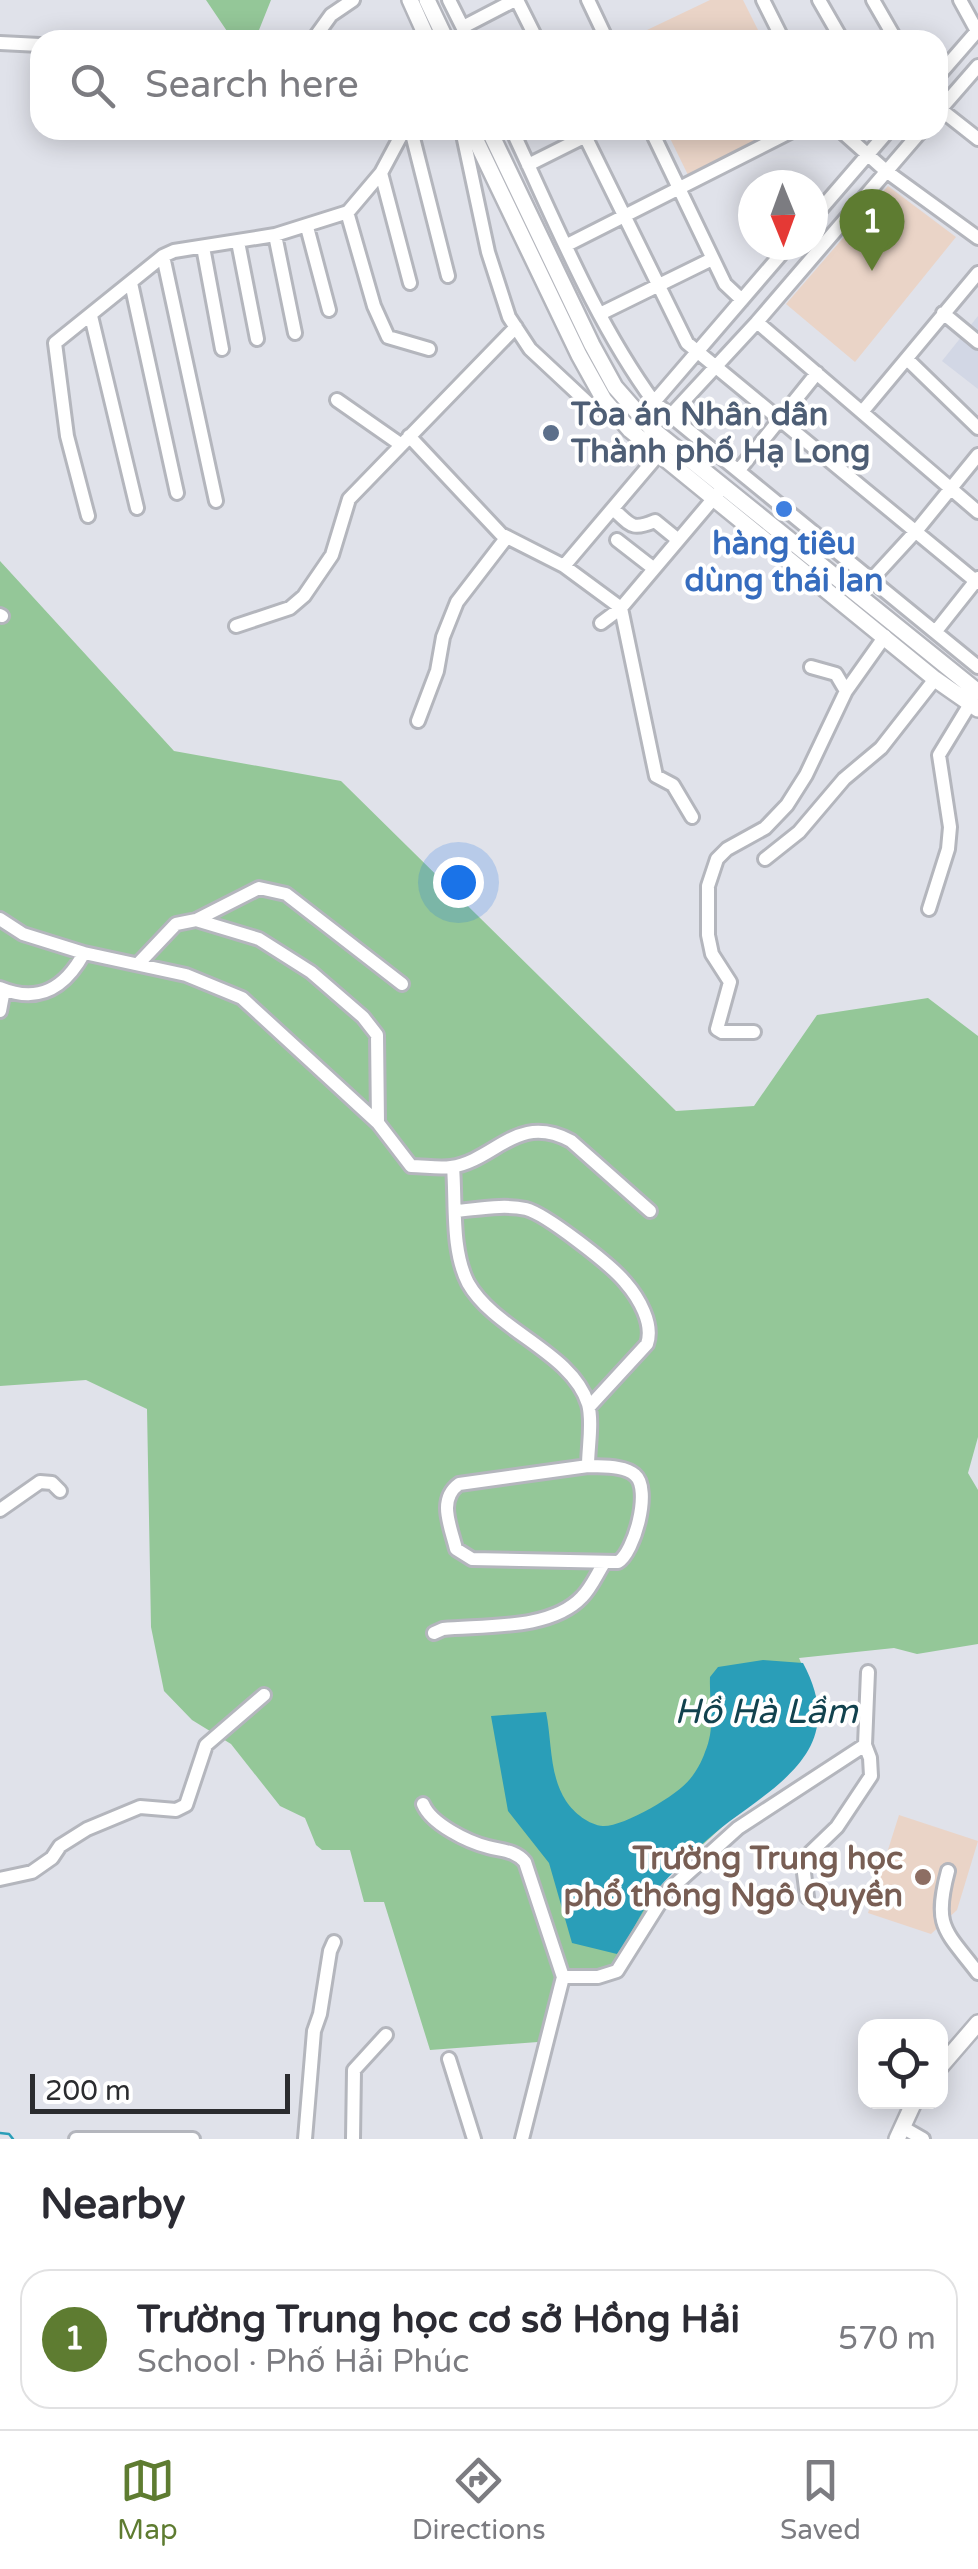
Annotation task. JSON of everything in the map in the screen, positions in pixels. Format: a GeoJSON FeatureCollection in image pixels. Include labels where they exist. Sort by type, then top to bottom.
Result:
{"type":"FeatureCollection","features":[{"type":"Feature","properties":{"kind":"main road"},"geometry":{"type":"LineString","coordinates":[[410,0],[424,30]]}},
{"type":"Feature","properties":{"kind":"main road"},"geometry":{"type":"LineString","coordinates":[[426,0],[441,30]]}},
{"type":"Feature","properties":{"kind":"main road"},"geometry":{"type":"LineString","coordinates":[[476,140],[580,356],[604,400],[617,415],[658,455],[719,492],[975,702]]}},
{"type":"Feature","properties":{"kind":"main road"},"geometry":{"type":"LineString","coordinates":[[494,140],[592,345],[615,387],[650,428],[934,679],[975,702]]}},
{"type":"Feature","properties":{"kind":"main road"},"geometry":{"type":"LineString","coordinates":[[948,2058],[978,2023]]}},
{"type":"Feature","properties":{"kind":"main road"},"geometry":{"type":"LineString","coordinates":[[899,2133],[911,2109]]}},
{"type":"Feature","properties":{"kind":"street"},"geometry":{"type":"LineString","coordinates":[[322,0],[344,4]]}},
{"type":"Feature","properties":{"kind":"street"},"geometry":{"type":"LineString","coordinates":[[472,30],[516,0],[532,30]]}},
{"type":"Feature","properties":{"kind":"street"},"geometry":{"type":"LineString","coordinates":[[588,0],[602,30]]}},
{"type":"Feature","properties":{"kind":"street"},"geometry":{"type":"LineString","coordinates":[[762,0],[778,30]]}},
{"type":"Feature","properties":{"kind":"street"},"geometry":{"type":"LineString","coordinates":[[819,0],[836,30]]}},
{"type":"Feature","properties":{"kind":"street"},"geometry":{"type":"LineString","coordinates":[[873,0],[890,30]]}},
{"type":"Feature","properties":{"kind":"street"},"geometry":{"type":"LineString","coordinates":[[948,64],[978,30],[960,0]]}},
{"type":"Feature","properties":{"kind":"street"},"geometry":{"type":"LineString","coordinates":[[455,2],[465,30]]}},
{"type":"Feature","properties":{"kind":"street"},"geometry":{"type":"LineString","coordinates":[[322,30],[344,4]]}},
{"type":"Feature","properties":{"kind":"street"},"geometry":{"type":"LineString","coordinates":[[0,42],[30,45]]}},
{"type":"Feature","properties":{"kind":"street"},"geometry":{"type":"LineString","coordinates":[[948,101],[978,66]]}},
{"type":"Feature","properties":{"kind":"street"},"geometry":{"type":"LineString","coordinates":[[948,117],[978,138]]}},
{"type":"Feature","properties":{"kind":"street"},"geometry":{"type":"LineString","coordinates":[[88,516],[67,436],[55,343],[164,256],[185,248],[275,235],[347,212],[381,173],[399,140]]}},
{"type":"Feature","properties":{"kind":"street"},"geometry":{"type":"LineString","coordinates":[[414,140],[448,276]]}},
{"type":"Feature","properties":{"kind":"street"},"geometry":{"type":"LineString","coordinates":[[464,140],[488,252],[509,317],[530,348],[588,404],[617,415]]}},
{"type":"Feature","properties":{"kind":"street"},"geometry":{"type":"LineString","coordinates":[[517,140],[600,314],[630,369],[654,402],[978,667]]}},
{"type":"Feature","properties":{"kind":"street"},"geometry":{"type":"LineString","coordinates":[[528,165],[574,140]]}},
{"type":"Feature","properties":{"kind":"street"},"geometry":{"type":"LineString","coordinates":[[592,140],[686,343],[977,581],[936,631]]}},
{"type":"Feature","properties":{"kind":"street"},"geometry":{"type":"LineString","coordinates":[[656,140],[712,260],[725,284],[742,300]]}},
{"type":"Feature","properties":{"kind":"street"},"geometry":{"type":"LineString","coordinates":[[568,246],[775,140]]}},
{"type":"Feature","properties":{"kind":"street"},"geometry":{"type":"LineString","coordinates":[[851,140],[886,171],[978,238]]}},
{"type":"Feature","properties":{"kind":"street"},"geometry":{"type":"LineString","coordinates":[[828,200],[881,140]]}},
{"type":"Feature","properties":{"kind":"street"},"geometry":{"type":"LineString","coordinates":[[669,416],[757,322],[913,140]]}},
{"type":"Feature","properties":{"kind":"street"},"geometry":{"type":"LineString","coordinates":[[381,173],[410,283]]}},
{"type":"Feature","properties":{"kind":"street"},"geometry":{"type":"LineString","coordinates":[[347,212],[374,306],[388,337],[429,349]]}},
{"type":"Feature","properties":{"kind":"street"},"geometry":{"type":"LineString","coordinates":[[307,226],[329,310]]}},
{"type":"Feature","properties":{"kind":"street"},"geometry":{"type":"LineString","coordinates":[[275,235],[295,332]]}},
{"type":"Feature","properties":{"kind":"street"},"geometry":{"type":"LineString","coordinates":[[238,242],[258,339]]}},
{"type":"Feature","properties":{"kind":"street"},"geometry":{"type":"LineString","coordinates":[[203,248],[222,349]]}},
{"type":"Feature","properties":{"kind":"street"},"geometry":{"type":"LineString","coordinates":[[164,256],[216,501]]}},
{"type":"Feature","properties":{"kind":"street"},"geometry":{"type":"LineString","coordinates":[[600,314],[712,260]]}},
{"type":"Feature","properties":{"kind":"street"},"geometry":{"type":"LineString","coordinates":[[654,402],[776,260]]}},
{"type":"Feature","properties":{"kind":"street"},"geometry":{"type":"LineString","coordinates":[[862,412],[978,272]]}},
{"type":"Feature","properties":{"kind":"street"},"geometry":{"type":"LineString","coordinates":[[130,283],[177,494]]}},
{"type":"Feature","properties":{"kind":"street"},"geometry":{"type":"LineString","coordinates":[[943,314],[978,342]]}},
{"type":"Feature","properties":{"kind":"street"},"geometry":{"type":"LineString","coordinates":[[91,316],[137,508]]}},
{"type":"Feature","properties":{"kind":"street"},"geometry":{"type":"LineString","coordinates":[[757,322],[978,512]]}},
{"type":"Feature","properties":{"kind":"street"},"geometry":{"type":"LineString","coordinates":[[236,626],[290,608],[304,596],[332,555],[349,499],[516,327]]}},
{"type":"Feature","properties":{"kind":"street"},"geometry":{"type":"LineString","coordinates":[[907,359],[978,428]]}},
{"type":"Feature","properties":{"kind":"street"},"geometry":{"type":"LineString","coordinates":[[739,470],[817,373]]}},
{"type":"Feature","properties":{"kind":"street"},"geometry":{"type":"LineString","coordinates":[[336,400],[404,440],[507,537],[564,566],[621,608],[656,776],[673,785],[692,817]]}},
{"type":"Feature","properties":{"kind":"street"},"geometry":{"type":"LineString","coordinates":[[564,566],[658,455]]}},
{"type":"Feature","properties":{"kind":"street"},"geometry":{"type":"LineString","coordinates":[[872,579],[978,455]]}},
{"type":"Feature","properties":{"kind":"street"},"geometry":{"type":"LineString","coordinates":[[601,623],[621,608],[719,492]]}},
{"type":"Feature","properties":{"kind":"street"},"geometry":{"type":"LineString","coordinates":[[613,509],[632,527],[655,521],[677,539]]}},
{"type":"Feature","properties":{"kind":"street"},"geometry":{"type":"LineString","coordinates":[[418,721],[436,670],[442,637],[457,602],[507,537]]}},
{"type":"Feature","properties":{"kind":"street"},"geometry":{"type":"LineString","coordinates":[[617,540],[653,568]]}},
{"type":"Feature","properties":{"kind":"street"},"geometry":{"type":"LineString","coordinates":[[754,1032],[717,1029],[730,982],[710,946],[708,886],[721,854],[764,828],[787,805],[806,775],[846,691],[885,636]]}},
{"type":"Feature","properties":{"kind":"street"},"geometry":{"type":"LineString","coordinates":[[811,667],[836,674],[846,691]]}},
{"type":"Feature","properties":{"kind":"street"},"geometry":{"type":"LineString","coordinates":[[765,858],[799,832],[836,788],[882,748],[934,679]]}},
{"type":"Feature","properties":{"kind":"street"},"geometry":{"type":"LineString","coordinates":[[929,909],[945,860],[950,827],[939,755],[975,702]]}},
{"type":"Feature","properties":{"kind":"street"},"geometry":{"type":"LineString","coordinates":[[139,963],[176,924],[196,920],[259,888],[286,894],[402,984]]}},
{"type":"Feature","properties":{"kind":"street"},"geometry":{"type":"LineString","coordinates":[[0,919],[23,934],[84,954],[186,975],[242,998],[378,1122],[411,1166],[453,1167],[528,1132],[557,1134],[650,1210]]}},
{"type":"Feature","properties":{"kind":"street"},"geometry":{"type":"LineString","coordinates":[[196,920],[259,938],[311,972],[362,1017],[376,1035],[378,1122]]}},
{"type":"Feature","properties":{"kind":"street"},"geometry":{"type":"LineString","coordinates":[[0,1011],[2,989],[31,996],[48,993],[74,971],[84,954]]}},
{"type":"Feature","properties":{"kind":"street"},"geometry":{"type":"LineString","coordinates":[[453,1167],[461,1263],[468,1282],[493,1312],[574,1380],[589,1407],[588,1466]]}},
{"type":"Feature","properties":{"kind":"street"},"geometry":{"type":"LineString","coordinates":[[456,1211],[511,1207],[545,1216],[625,1282],[649,1322],[651,1334],[648,1344],[589,1407]]}},
{"type":"Feature","properties":{"kind":"street"},"geometry":{"type":"LineString","coordinates":[[588,1466],[630,1471],[643,1488],[643,1500],[628,1554],[618,1562],[604,1563],[466,1557],[456,1549],[446,1498],[459,1484],[588,1466]]}},
{"type":"Feature","properties":{"kind":"street"},"geometry":{"type":"LineString","coordinates":[[0,1510],[40,1482],[52,1483],[60,1491]]}},
{"type":"Feature","properties":{"kind":"street"},"geometry":{"type":"LineString","coordinates":[[434,1633],[534,1620],[560,1612],[584,1596],[604,1563]]}},
{"type":"Feature","properties":{"kind":"street"},"geometry":{"type":"LineString","coordinates":[[807,1898],[804,1874],[810,1854],[838,1826],[871,1776],[865,1745],[868,1672]]}},
{"type":"Feature","properties":{"kind":"street"},"geometry":{"type":"LineString","coordinates":[[0,1879],[32,1872],[52,1858],[60,1846],[87,1829],[140,1807],[176,1810],[186,1805],[206,1744],[264,1695]]}},
{"type":"Feature","properties":{"kind":"street"},"geometry":{"type":"LineString","coordinates":[[563,1977],[598,1977],[617,1970],[666,1893],[738,1828],[865,1745]]}},
{"type":"Feature","properties":{"kind":"street"},"geometry":{"type":"LineString","coordinates":[[422,1804],[426,1813],[466,1838],[511,1852],[525,1862],[563,1977],[522,2139]]}},
{"type":"Feature","properties":{"kind":"street"},"geometry":{"type":"LineString","coordinates":[[948,1871],[941,1896],[942,1927],[978,1973]]}},
{"type":"Feature","properties":{"kind":"street"},"geometry":{"type":"LineString","coordinates":[[305,2139],[314,2030],[334,1942]]}},
{"type":"Feature","properties":{"kind":"street"},"geometry":{"type":"LineString","coordinates":[[352,2139],[354,2070],[386,2034]]}},
{"type":"Feature","properties":{"kind":"street"},"geometry":{"type":"LineString","coordinates":[[449,2059],[474,2139]]}},
{"type":"Feature","properties":{"kind":"street"},"geometry":{"type":"LineString","coordinates":[[899,2133],[923,2139]]}},
{"type":"Feature","properties":{"kind":"street"},"geometry":{"type":"LineString","coordinates":[[76,2139],[193,2139]]}},
{"type":"Feature","properties":{"kind":"shaded area"},"geometry":{"type":"Polygon","coordinates":[[[710,0],[743,0],[758,30],[647,30],[710,0]]]}},
{"type":"Feature","properties":{"kind":"shaded area"},"geometry":{"type":"Polygon","coordinates":[[[671,140],[760,140],[688,175],[671,140]]]}},
{"type":"Feature","properties":{"kind":"shaded area"},"geometry":{"type":"Polygon","coordinates":[[[888,186],[956,237],[855,362],[786,304],[828,260],[888,186]]]}},
{"type":"Feature","properties":{"kind":"shaded area"},"geometry":{"type":"Polygon","coordinates":[[[978,316],[978,389],[942,361],[978,316]]]}},
{"type":"Feature","properties":{"kind":"shaded area","name":"Trường Trung học phổ thông Ngô Quyền"},"geometry":{"type":"Polygon","coordinates":[[[899,1815],[978,1841],[957,1910],[931,1934],[868,1913],[899,1815]]]}},
{"type":"Feature","properties":{"kind":"green space"},"geometry":{"type":"Polygon","coordinates":[[[206,0],[271,0],[259,30],[226,30],[206,0]]]}},
{"type":"Feature","properties":{"kind":"green space"},"geometry":{"type":"Polygon","coordinates":[[[0,561],[174,751],[341,781],[676,1111],[754,1106],[817,1015],[928,998],[978,1036],[978,1437],[968,1473],[978,1490],[978,1644],[917,1654],[894,1648],[799,1658],[816,1697],[722,1827],[660,1884],[616,1962],[604,1974],[558,1972],[538,2042],[430,2050],[384,1902],[364,1902],[350,1850],[322,1850],[316,1845],[305,1818],[280,1806],[231,1744],[192,1720],[164,1691],[151,1627],[147,1409],[86,1380],[0,1386],[0,561]]]}},
{"type":"Feature","properties":{"kind":"water","name":"Hồ Hà Lầm"},"geometry":{"type":"Polygon","coordinates":[[[763,1660],[803,1663],[815,1691],[818,1715],[805,1756],[663,1883],[617,1954],[572,1943],[549,1863],[508,1811],[491,1716],[546,1712],[554,1769],[566,1801],[587,1821],[612,1825],[662,1801],[684,1786],[694,1773],[708,1742],[710,1677],[718,1667],[763,1660]]]}},
{"type":"Feature","properties":{"kind":"waterway"},"geometry":{"type":"LineString","coordinates":[[0,2133],[13,2139]]}},
{"type":"Feature","properties":{"kind":"place","name":"Trường Trung học cơ sở Hồng Hải"},"geometry":{"type":"Point","coordinates":[872,271]}},
{"type":"Feature","properties":{"kind":"place","name":"Tòa án Nhân dân Thành phố Hạ Long"},"geometry":{"type":"Point","coordinates":[551,433]}},
{"type":"Feature","properties":{"kind":"place","name":"hàng tiêu dùng thái lan"},"geometry":{"type":"Point","coordinates":[784,509]}},
{"type":"Feature","properties":{"kind":"place","name":"Trường Trung học phổ thông Ngô Quyền"},"geometry":{"type":"Point","coordinates":[923,1877]}}]}
